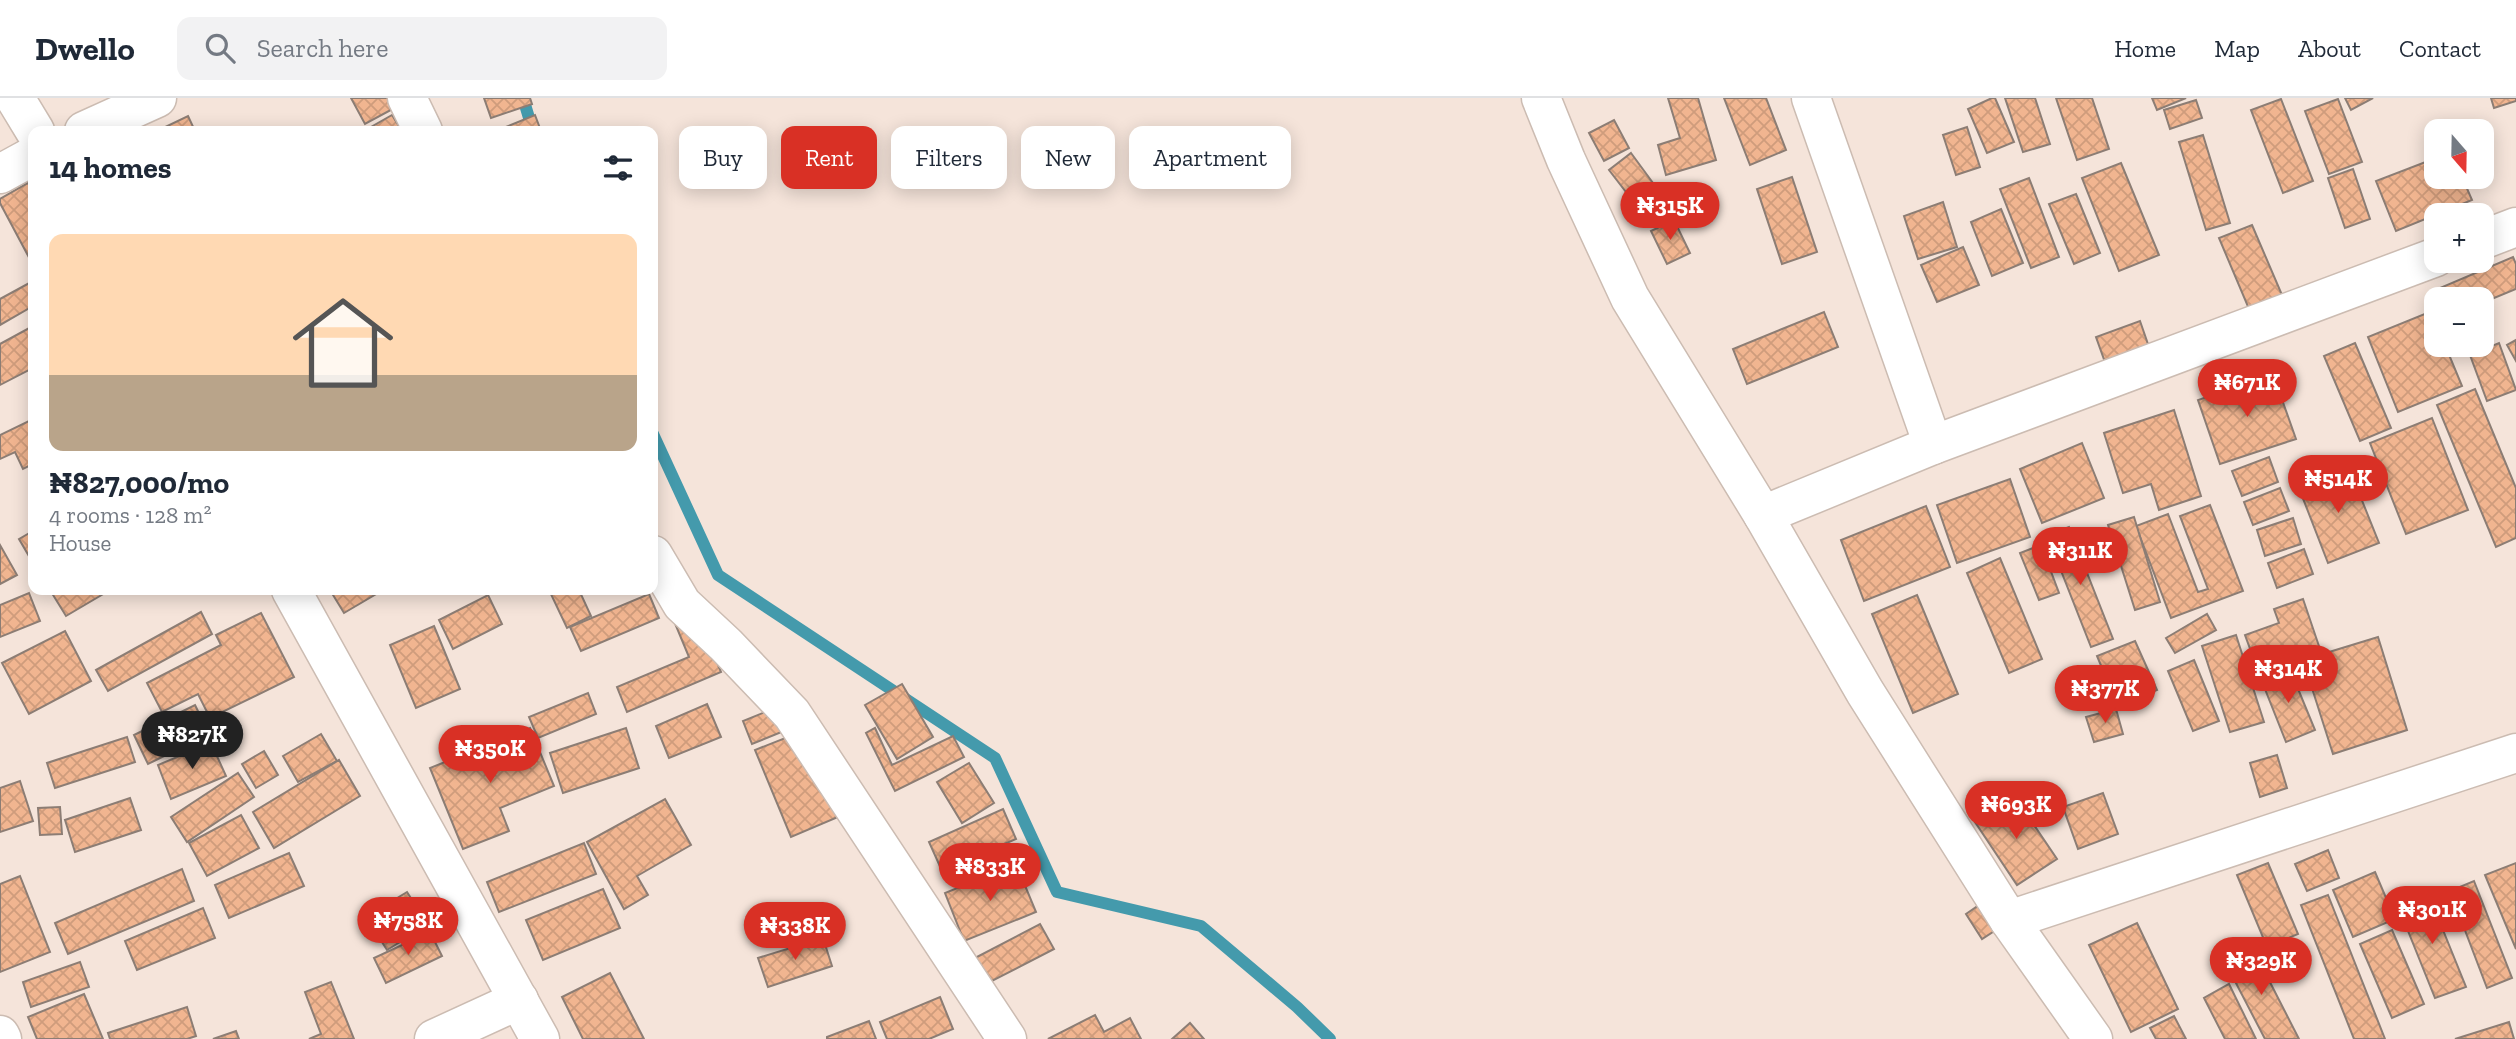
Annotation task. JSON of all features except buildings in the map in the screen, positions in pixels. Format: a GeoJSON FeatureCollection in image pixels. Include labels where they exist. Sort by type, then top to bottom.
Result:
{"type":"FeatureCollection","features":[{"type":"Feature","properties":{"kind":"street"},"geometry":{"type":"LineString","coordinates":[[15,98],[32,126]]}},
{"type":"Feature","properties":{"kind":"street"},"geometry":{"type":"LineString","coordinates":[[95,126],[156,98]]}},
{"type":"Feature","properties":{"kind":"street"},"geometry":{"type":"LineString","coordinates":[[407,98],[421,126]]}},
{"type":"Feature","properties":{"kind":"street"},"geometry":{"type":"LineString","coordinates":[[1541,98],[1566,160],[1630,298],[1763,515],[1865,692],[2009,920],[2093,1039]]}},
{"type":"Feature","properties":{"kind":"street"},"geometry":{"type":"LineString","coordinates":[[1811,98],[1933,445]]}},
{"type":"Feature","properties":{"kind":"street"},"geometry":{"type":"LineString","coordinates":[[0,174],[28,159]]}},
{"type":"Feature","properties":{"kind":"street"},"geometry":{"type":"LineString","coordinates":[[2494,236],[2516,228]]}},
{"type":"Feature","properties":{"kind":"street"},"geometry":{"type":"LineString","coordinates":[[1763,515],[1933,445],[2424,261]]}},
{"type":"Feature","properties":{"kind":"street"},"geometry":{"type":"LineString","coordinates":[[658,563],[682,604],[792,713],[1007,1039]]}},
{"type":"Feature","properties":{"kind":"street"},"geometry":{"type":"LineString","coordinates":[[294,595],[540,1039]]}},
{"type":"Feature","properties":{"kind":"street"},"geometry":{"type":"LineString","coordinates":[[2009,920],[2516,753]]}},
{"type":"Feature","properties":{"kind":"street"},"geometry":{"type":"LineString","coordinates":[[434,1039],[519,1000]]}},
{"type":"Feature","properties":{"kind":"waterway"},"geometry":{"type":"LineString","coordinates":[[523,98],[531,126]]}},
{"type":"Feature","properties":{"kind":"waterway"},"geometry":{"type":"LineString","coordinates":[[658,445],[718,575],[995,758],[1057,892],[1201,926],[1297,1007],[1330,1039]]}}]}
